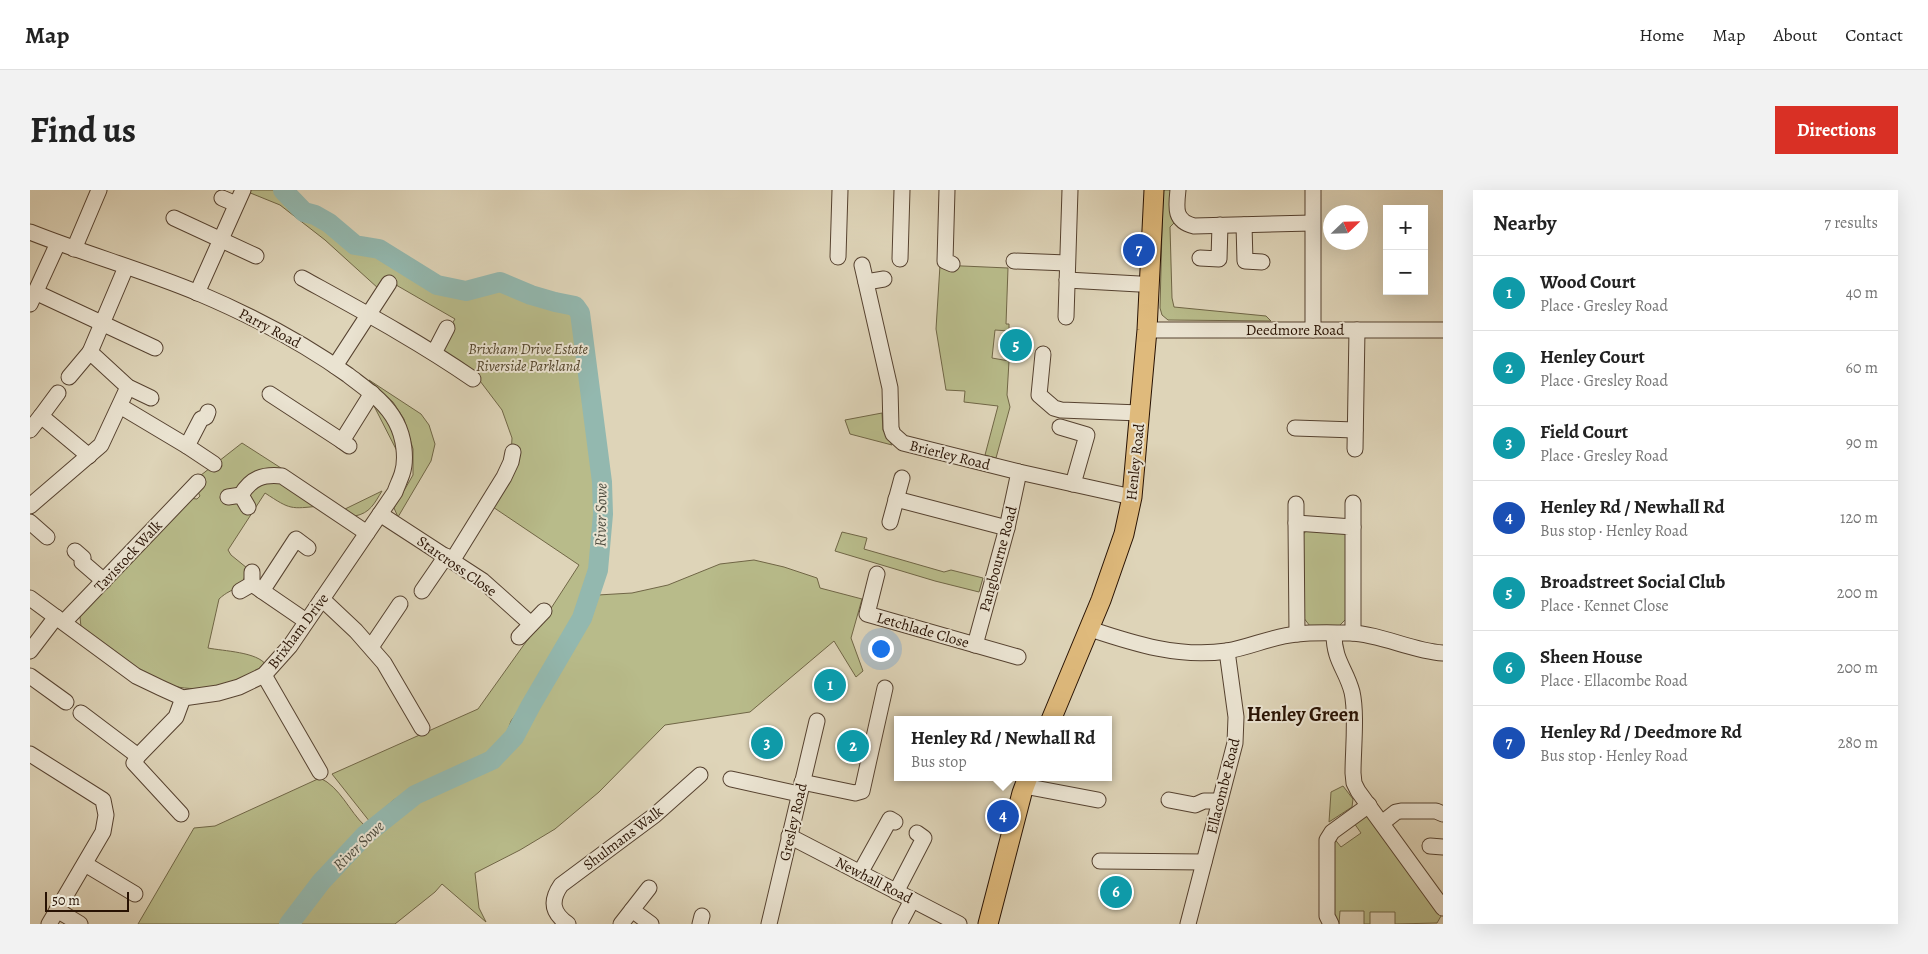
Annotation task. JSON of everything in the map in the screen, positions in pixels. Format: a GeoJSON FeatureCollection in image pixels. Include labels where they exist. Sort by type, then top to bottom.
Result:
{"type":"FeatureCollection","features":[{"type":"Feature","properties":{"kind":"main road","name":"Henley Road"},"geometry":{"type":"LineString","coordinates":[[1053,716],[1090,629],[1124,534],[1132,497],[1147,330],[1154,190]]}},
{"type":"Feature","properties":{"kind":"main road"},"geometry":{"type":"LineString","coordinates":[[988,924],[1026,782]]}},
{"type":"Feature","properties":{"kind":"street"},"geometry":{"type":"LineString","coordinates":[[74,249],[99,190]]}},
{"type":"Feature","properties":{"kind":"street"},"geometry":{"type":"LineString","coordinates":[[197,292],[243,190]]}},
{"type":"Feature","properties":{"kind":"street"},"geometry":{"type":"LineString","coordinates":[[838,257],[840,190]]}},
{"type":"Feature","properties":{"kind":"street"},"geometry":{"type":"LineString","coordinates":[[900,259],[902,190]]}},
{"type":"Feature","properties":{"kind":"street"},"geometry":{"type":"LineString","coordinates":[[947,190],[945,261],[952,264]]}},
{"type":"Feature","properties":{"kind":"street"},"geometry":{"type":"LineString","coordinates":[[1066,317],[1070,190]]}},
{"type":"Feature","properties":{"kind":"street"},"geometry":{"type":"LineString","coordinates":[[1178,190],[1178,216],[1185,224],[1194,226],[1312,224]]}},
{"type":"Feature","properties":{"kind":"street"},"geometry":{"type":"LineString","coordinates":[[1312,190],[1314,330]]}},
{"type":"Feature","properties":{"kind":"street"},"geometry":{"type":"LineString","coordinates":[[222,198],[236,204]]}},
{"type":"Feature","properties":{"kind":"street"},"geometry":{"type":"LineString","coordinates":[[174,218],[256,256]]}},
{"type":"Feature","properties":{"kind":"street"},"geometry":{"type":"LineString","coordinates":[[1200,258],[1219,259],[1220,225]]}},
{"type":"Feature","properties":{"kind":"street"},"geometry":{"type":"LineString","coordinates":[[1244,225],[1245,262],[1262,262]]}},
{"type":"Feature","properties":{"kind":"street","name":"Parry Road"},"geometry":{"type":"LineString","coordinates":[[30,232],[197,292],[269,327],[335,366],[372,393],[386,406],[397,423],[405,457],[403,473],[380,514]]}},
{"type":"Feature","properties":{"kind":"street"},"geometry":{"type":"LineString","coordinates":[[58,243],[33,290],[155,348]]}},
{"type":"Feature","properties":{"kind":"street"},"geometry":{"type":"LineString","coordinates":[[1014,260],[1068,263]]}},
{"type":"Feature","properties":{"kind":"street","name":"Brierley Road"},"geometry":{"type":"LineString","coordinates":[[862,265],[890,388],[890,422],[893,434],[903,442],[1019,472],[1132,497]]}},
{"type":"Feature","properties":{"kind":"street"},"geometry":{"type":"LineString","coordinates":[[69,377],[90,352],[126,267]]}},
{"type":"Feature","properties":{"kind":"street"},"geometry":{"type":"LineString","coordinates":[[302,278],[369,314],[473,379]]}},
{"type":"Feature","properties":{"kind":"street"},"geometry":{"type":"LineString","coordinates":[[866,282],[884,279]]}},
{"type":"Feature","properties":{"kind":"street"},"geometry":{"type":"LineString","coordinates":[[1067,280],[1139,284]]}},
{"type":"Feature","properties":{"kind":"street"},"geometry":{"type":"LineString","coordinates":[[335,366],[369,314],[390,290]]}},
{"type":"Feature","properties":{"kind":"street"},"geometry":{"type":"LineString","coordinates":[[434,353],[447,328]]}},
{"type":"Feature","properties":{"kind":"street","name":"Deedmore Road"},"geometry":{"type":"LineString","coordinates":[[1147,330],[1443,330]]}},
{"type":"Feature","properties":{"kind":"street"},"geometry":{"type":"LineString","coordinates":[[1356,330],[1356,448]]}},
{"type":"Feature","properties":{"kind":"street"},"geometry":{"type":"LineString","coordinates":[[90,352],[128,388],[151,398]]}},
{"type":"Feature","properties":{"kind":"street"},"geometry":{"type":"LineString","coordinates":[[1043,354],[1039,395],[1054,408],[1061,410],[1140,414]]}},
{"type":"Feature","properties":{"kind":"street"},"geometry":{"type":"LineString","coordinates":[[30,506],[101,445],[128,388]]}},
{"type":"Feature","properties":{"kind":"street"},"geometry":{"type":"LineString","coordinates":[[30,430],[58,393]]}},
{"type":"Feature","properties":{"kind":"street"},"geometry":{"type":"LineString","coordinates":[[270,394],[346,444],[372,393]]}},
{"type":"Feature","properties":{"kind":"street"},"geometry":{"type":"LineString","coordinates":[[120,406],[214,464]]}},
{"type":"Feature","properties":{"kind":"street"},"geometry":{"type":"LineString","coordinates":[[187,446],[201,419],[208,412]]}},
{"type":"Feature","properties":{"kind":"street"},"geometry":{"type":"LineString","coordinates":[[41,416],[89,456]]}},
{"type":"Feature","properties":{"kind":"street"},"geometry":{"type":"LineString","coordinates":[[1060,427],[1087,435],[1073,484]]}},
{"type":"Feature","properties":{"kind":"street"},"geometry":{"type":"LineString","coordinates":[[1295,428],[1355,430]]}},
{"type":"Feature","properties":{"kind":"street"},"geometry":{"type":"LineString","coordinates":[[422,591],[449,558],[504,477],[511,462],[513,452]]}},
{"type":"Feature","properties":{"kind":"street","name":"Pangbourne Road"},"geometry":{"type":"LineString","coordinates":[[975,645],[1007,528],[1019,472]]}},
{"type":"Feature","properties":{"kind":"street"},"geometry":{"type":"LineString","coordinates":[[239,500],[246,486],[257,477],[269,474],[282,476],[367,533]]}},
{"type":"Feature","properties":{"kind":"street"},"geometry":{"type":"LineString","coordinates":[[890,522],[902,478]]}},
{"type":"Feature","properties":{"kind":"street","name":"Tavistock Walk"},"geometry":{"type":"LineString","coordinates":[[30,651],[60,620],[104,581],[196,489]]}},
{"type":"Feature","properties":{"kind":"street"},"geometry":{"type":"LineString","coordinates":[[896,499],[1007,528]]}},
{"type":"Feature","properties":{"kind":"street"},"geometry":{"type":"LineString","coordinates":[[1353,503],[1353,633]]}},
{"type":"Feature","properties":{"kind":"street"},"geometry":{"type":"LineString","coordinates":[[1296,504],[1297,634]]}},
{"type":"Feature","properties":{"kind":"street","name":"Brixham Drive"},"geometry":{"type":"LineString","coordinates":[[183,698],[218,693],[239,687],[264,675],[290,646],[380,514]]}},
{"type":"Feature","properties":{"kind":"street","name":"Starcross Close"},"geometry":{"type":"LineString","coordinates":[[380,514],[483,581],[531,624]]}},
{"type":"Feature","properties":{"kind":"street"},"geometry":{"type":"LineString","coordinates":[[30,522],[47,536]]}},
{"type":"Feature","properties":{"kind":"street"},"geometry":{"type":"LineString","coordinates":[[1296,523],[1353,526]]}},
{"type":"Feature","properties":{"kind":"street"},"geometry":{"type":"LineString","coordinates":[[306,621],[251,585],[296,539],[308,548]]}},
{"type":"Feature","properties":{"kind":"street"},"geometry":{"type":"LineString","coordinates":[[75,551],[82,558],[82,562],[104,581]]}},
{"type":"Feature","properties":{"kind":"street","name":"Letchlade Close"},"geometry":{"type":"LineString","coordinates":[[877,574],[867,614],[1018,657]]}},
{"type":"Feature","properties":{"kind":"street"},"geometry":{"type":"LineString","coordinates":[[30,598],[136,676],[183,698],[176,717],[136,760]]}},
{"type":"Feature","properties":{"kind":"street"},"geometry":{"type":"LineString","coordinates":[[322,599],[384,663],[422,728]]}},
{"type":"Feature","properties":{"kind":"street"},"geometry":{"type":"LineString","coordinates":[[370,647],[400,604]]}},
{"type":"Feature","properties":{"kind":"street"},"geometry":{"type":"LineString","coordinates":[[519,637],[544,611]]}},
{"type":"Feature","properties":{"kind":"street"},"geometry":{"type":"LineString","coordinates":[[1090,629],[1154,648],[1196,653],[1227,651],[1297,634],[1353,633],[1424,651],[1443,653]]}},
{"type":"Feature","properties":{"kind":"street"},"geometry":{"type":"LineString","coordinates":[[1334,634],[1336,655],[1348,682],[1353,701],[1354,783],[1443,908]]}},
{"type":"Feature","properties":{"kind":"street","name":"Ellacombe Road"},"geometry":{"type":"LineString","coordinates":[[1188,924],[1235,743],[1236,717],[1227,651]]}},
{"type":"Feature","properties":{"kind":"street"},"geometry":{"type":"LineString","coordinates":[[264,675],[303,756],[320,772]]}},
{"type":"Feature","properties":{"kind":"street"},"geometry":{"type":"LineString","coordinates":[[30,676],[66,702]]}},
{"type":"Feature","properties":{"kind":"street"},"geometry":{"type":"LineString","coordinates":[[731,780],[855,793],[862,791],[885,688]]}},
{"type":"Feature","properties":{"kind":"street"},"geometry":{"type":"LineString","coordinates":[[81,713],[136,760],[181,814]]}},
{"type":"Feature","properties":{"kind":"street","name":"Gresley Road"},"geometry":{"type":"LineString","coordinates":[[769,924],[817,721]]}},
{"type":"Feature","properties":{"kind":"street"},"geometry":{"type":"LineString","coordinates":[[30,754],[104,800],[106,815],[103,832],[49,924]]}},
{"type":"Feature","properties":{"kind":"street","name":"Shulmans Walk"},"geometry":{"type":"LineString","coordinates":[[568,924],[560,918],[553,905],[553,898],[561,885],[655,814],[700,775]]}},
{"type":"Feature","properties":{"kind":"street"},"geometry":{"type":"LineString","coordinates":[[1026,782],[1098,800]]}},
{"type":"Feature","properties":{"kind":"street"},"geometry":{"type":"LineString","coordinates":[[1169,800],[1196,805],[1204,801],[1220,801]]}},
{"type":"Feature","properties":{"kind":"street"},"geometry":{"type":"LineString","coordinates":[[1329,923],[1327,916],[1326,863],[1328,836],[1369,805]]}},
{"type":"Feature","properties":{"kind":"street"},"geometry":{"type":"LineString","coordinates":[[1382,823],[1396,812],[1401,811],[1436,811],[1443,814]]}},
{"type":"Feature","properties":{"kind":"street"},"geometry":{"type":"LineString","coordinates":[[860,873],[890,820],[895,822]]}},
{"type":"Feature","properties":{"kind":"street"},"geometry":{"type":"LineString","coordinates":[[896,892],[924,838],[917,833]]}},
{"type":"Feature","properties":{"kind":"street","name":"Newhall Road"},"geometry":{"type":"LineString","coordinates":[[789,836],[959,924]]}},
{"type":"Feature","properties":{"kind":"street"},"geometry":{"type":"LineString","coordinates":[[1100,861],[1204,862]]}},
{"type":"Feature","properties":{"kind":"street"},"geometry":{"type":"LineString","coordinates":[[85,864],[135,894]]}},
{"type":"Feature","properties":{"kind":"street"},"geometry":{"type":"LineString","coordinates":[[621,924],[649,888]]}},
{"type":"Feature","properties":{"kind":"street"},"geometry":{"type":"LineString","coordinates":[[900,923],[912,900]]}},
{"type":"Feature","properties":{"kind":"street"},"geometry":{"type":"LineString","coordinates":[[57,910],[80,924]]}},
{"type":"Feature","properties":{"kind":"street"},"geometry":{"type":"LineString","coordinates":[[632,910],[651,924]]}},
{"type":"Feature","properties":{"kind":"green space","name":"Brixham Drive Estate Riverside Parkland"},"geometry":{"type":"Polygon","coordinates":[[[243,190],[275,190],[304,218],[317,220],[325,225],[333,234],[355,248],[378,253],[399,268],[442,293],[459,297],[500,288],[537,304],[572,309],[576,314],[597,463],[600,505],[599,529],[586,593],[573,624],[535,689],[511,721],[504,741],[491,755],[468,769],[395,799],[370,822],[332,774],[478,709],[548,613],[579,565],[487,503],[511,457],[512,438],[502,410],[477,377],[443,355],[442,339],[455,319],[384,278],[379,289],[325,240],[280,205],[243,190]]]}},
{"type":"Feature","properties":{"kind":"green space"},"geometry":{"type":"Polygon","coordinates":[[[1163,190],[1173,190],[1175,222],[1170,227],[1172,298],[1174,307],[1266,316],[1271,321],[1168,320],[1162,315],[1160,308],[1163,190]]]}},
{"type":"Feature","properties":{"kind":"green space"},"geometry":{"type":"Polygon","coordinates":[[[940,265],[1008,268],[1006,324],[1009,324],[1009,331],[995,330],[992,358],[1009,361],[1007,395],[1010,407],[996,458],[985,455],[998,406],[964,402],[965,391],[946,390],[936,329],[940,265]]]}},
{"type":"Feature","properties":{"kind":"green space"},"geometry":{"type":"Polygon","coordinates":[[[369,380],[421,414],[429,425],[435,444],[431,461],[398,517],[394,508],[413,475],[413,449],[404,419],[393,402],[369,380]]]}},
{"type":"Feature","properties":{"kind":"green space"},"geometry":{"type":"Polygon","coordinates":[[[374,406],[384,416],[391,428],[399,455],[374,406]]]}},
{"type":"Feature","properties":{"kind":"green space"},"geometry":{"type":"Polygon","coordinates":[[[882,413],[883,430],[892,445],[850,434],[845,420],[882,413]]]}},
{"type":"Feature","properties":{"kind":"green space"},"geometry":{"type":"Polygon","coordinates":[[[242,443],[295,477],[320,506],[291,507],[280,503],[265,493],[228,550],[231,555],[247,568],[240,585],[219,599],[208,648],[256,657],[266,665],[244,677],[220,685],[199,688],[180,687],[162,682],[129,664],[81,627],[80,617],[84,609],[188,498],[197,499],[200,496],[196,479],[242,443]]]}},
{"type":"Feature","properties":{"kind":"green space"},"geometry":{"type":"Polygon","coordinates":[[[382,491],[371,507],[360,515],[355,516],[343,510],[382,491]]]}},
{"type":"Feature","properties":{"kind":"green space"},"geometry":{"type":"Polygon","coordinates":[[[1309,530],[1345,533],[1348,541],[1346,619],[1339,626],[1310,626],[1303,617],[1301,537],[1309,530]]]}},
{"type":"Feature","properties":{"kind":"green space"},"geometry":{"type":"Polygon","coordinates":[[[842,532],[867,538],[864,549],[944,572],[951,570],[983,578],[979,592],[835,551],[842,532]]]}},
{"type":"Feature","properties":{"kind":"green space"},"geometry":{"type":"Polygon","coordinates":[[[754,560],[784,567],[817,578],[820,588],[862,599],[851,638],[863,671],[856,677],[834,641],[750,712],[665,725],[599,792],[555,829],[520,850],[475,873],[479,908],[486,922],[442,884],[435,892],[395,924],[296,924],[319,891],[349,857],[383,832],[395,816],[418,799],[495,766],[520,741],[569,656],[577,637],[588,622],[598,595],[632,593],[668,585],[720,564],[754,560]]]}},
{"type":"Feature","properties":{"kind":"green space"},"geometry":{"type":"Polygon","coordinates":[[[320,778],[339,793],[365,826],[341,849],[283,924],[138,924],[194,828],[215,826],[320,778]]]}},
{"type":"Feature","properties":{"kind":"green space"},"geometry":{"type":"Polygon","coordinates":[[[1343,786],[1353,799],[1352,807],[1329,822],[1331,792],[1343,786]]]}},
{"type":"Feature","properties":{"kind":"green space"},"geometry":{"type":"Polygon","coordinates":[[[1365,816],[1372,819],[1438,910],[1441,916],[1437,923],[1395,924],[1395,912],[1370,912],[1370,924],[1364,924],[1364,911],[1340,911],[1339,924],[1331,918],[1333,837],[1341,847],[1361,833],[1354,823],[1365,816]]]}},
{"type":"Feature","properties":{"kind":"waterway","name":"River Sowe"},"geometry":{"type":"LineString","coordinates":[[283,190],[304,212],[315,215],[329,223],[355,245],[379,249],[437,285],[466,291],[500,282],[531,295],[575,306],[580,313],[602,482],[603,514],[598,570],[582,618],[514,737],[492,760],[415,795],[365,835],[321,882],[289,924]]}},
{"type":"Feature","properties":{"kind":"place","name":"Henley Rd / Deedmore Rd"},"geometry":{"type":"Point","coordinates":[1139,250]}},
{"type":"Feature","properties":{"kind":"place","name":"Broadstreet Social Club"},"geometry":{"type":"Point","coordinates":[1016,345]}},
{"type":"Feature","properties":{"kind":"place","name":"Wood Court"},"geometry":{"type":"Point","coordinates":[830,685]}},
{"type":"Feature","properties":{"kind":"place","name":"Field Court"},"geometry":{"type":"Point","coordinates":[767,743]}},
{"type":"Feature","properties":{"kind":"place","name":"Henley Court"},"geometry":{"type":"Point","coordinates":[853,746]}},
{"type":"Feature","properties":{"kind":"place","name":"Henley Rd / Newhall Rd"},"geometry":{"type":"Point","coordinates":[1003,816]}},
{"type":"Feature","properties":{"kind":"place","name":"Sheen House"},"geometry":{"type":"Point","coordinates":[1116,892]}},
{"type":"Feature","properties":{"kind":"district","name":"Henley Green"},"geometry":{"type":"Point","coordinates":[1303,714]}}]}
